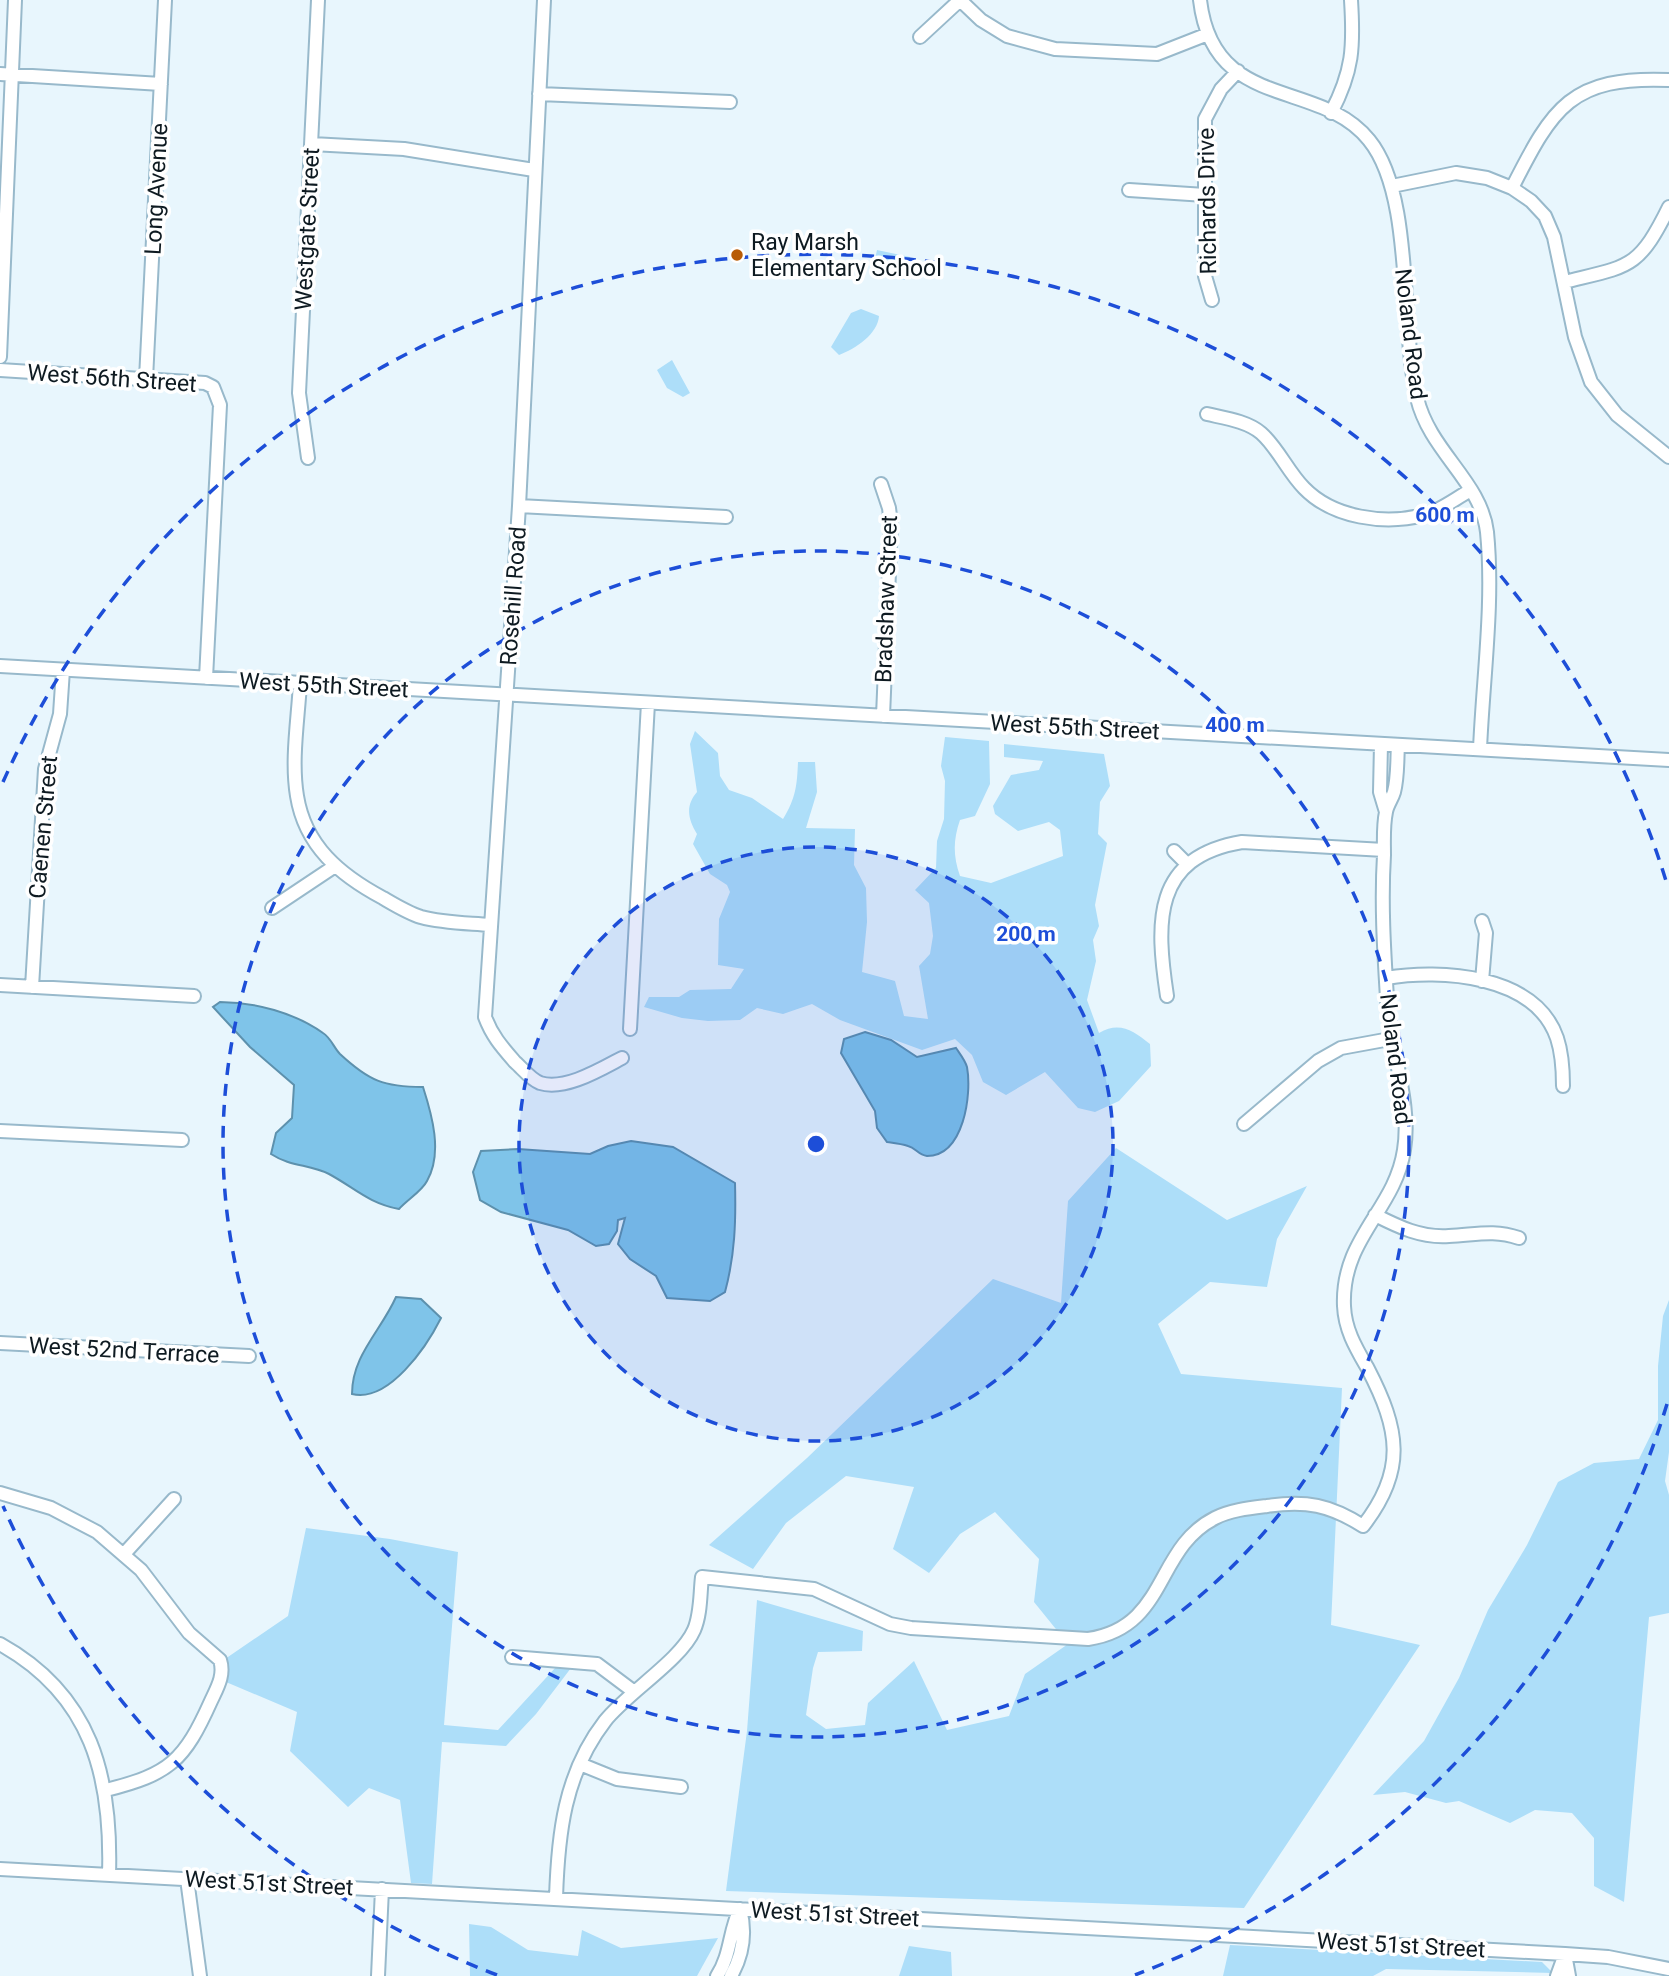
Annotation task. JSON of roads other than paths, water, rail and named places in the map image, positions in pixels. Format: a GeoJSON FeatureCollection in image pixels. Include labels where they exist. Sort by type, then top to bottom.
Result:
{"type":"FeatureCollection","features":[{"type":"Feature","properties":{"kind":"street"},"geometry":{"type":"LineString","coordinates":[[0,357],[6,75],[15,0]]}},
{"type":"Feature","properties":{"kind":"street","name":"Long Avenue"},"geometry":{"type":"LineString","coordinates":[[146,379],[165,0]]}},
{"type":"Feature","properties":{"kind":"street","name":"Westgate Street"},"geometry":{"type":"LineString","coordinates":[[308,458],[299,393],[318,0]]}},
{"type":"Feature","properties":{"kind":"street","name":"Rosehill Road"},"geometry":{"type":"LineString","coordinates":[[544,0],[519,506],[485,1017],[493,1037],[531,1078],[551,1085],[572,1080],[622,1058]]}},
{"type":"Feature","properties":{"kind":"street"},"geometry":{"type":"LineString","coordinates":[[920,37],[960,0],[981,20],[1007,36],[1055,50],[1157,54],[1208,34]]}},
{"type":"Feature","properties":{"kind":"street","name":"Noland Road"},"geometry":{"type":"LineString","coordinates":[[1200,0],[1208,34],[1218,51],[1238,71],[1266,88],[1348,121],[1369,139],[1392,186],[1411,364],[1421,414],[1436,445],[1471,490],[1487,530],[1488,580],[1480,749]]}},
{"type":"Feature","properties":{"kind":"street"},"geometry":{"type":"LineString","coordinates":[[1331,113],[1345,87],[1353,54],[1351,0]]}},
{"type":"Feature","properties":{"kind":"street","name":"Richards Drive"},"geometry":{"type":"LineString","coordinates":[[1212,300],[1205,276],[1205,119],[1220,89],[1238,71]]}},
{"type":"Feature","properties":{"kind":"street"},"geometry":{"type":"LineString","coordinates":[[6,75],[161,84]]}},
{"type":"Feature","properties":{"kind":"street"},"geometry":{"type":"LineString","coordinates":[[1512,188],[1539,133],[1559,108],[1585,92],[1609,82],[1669,80]]}},
{"type":"Feature","properties":{"kind":"street"},"geometry":{"type":"LineString","coordinates":[[539,94],[730,103]]}},
{"type":"Feature","properties":{"kind":"street"},"geometry":{"type":"LineString","coordinates":[[312,144],[404,149],[534,170]]}},
{"type":"Feature","properties":{"kind":"street"},"geometry":{"type":"LineString","coordinates":[[1392,186],[1456,173],[1487,178],[1512,188],[1545,216],[1554,237],[1575,337],[1591,382],[1617,415],[1669,457]]}},
{"type":"Feature","properties":{"kind":"street"},"geometry":{"type":"LineString","coordinates":[[1129,190],[1205,195]]}},
{"type":"Feature","properties":{"kind":"street"},"geometry":{"type":"LineString","coordinates":[[1564,282],[1616,269],[1640,257],[1664,230],[1669,207]]}},
{"type":"Feature","properties":{"kind":"street","name":"West 56th Street"},"geometry":{"type":"LineString","coordinates":[[0,370],[205,383],[218,395],[206,678]]}},
{"type":"Feature","properties":{"kind":"street"},"geometry":{"type":"LineString","coordinates":[[1207,414],[1235,420],[1261,433],[1305,489],[1332,509],[1364,517],[1395,519],[1425,515],[1471,490]]}},
{"type":"Feature","properties":{"kind":"street","name":"Bradshaw Street"},"geometry":{"type":"LineString","coordinates":[[881,484],[891,524],[883,716]]}},
{"type":"Feature","properties":{"kind":"street"},"geometry":{"type":"LineString","coordinates":[[519,506],[726,517]]}},
{"type":"Feature","properties":{"kind":"street","name":"West 55th Street"},"geometry":{"type":"LineString","coordinates":[[0,666],[1669,760]]}},
{"type":"Feature","properties":{"kind":"street","name":"Caenen Street"},"geometry":{"type":"LineString","coordinates":[[32,986],[45,769],[60,714],[63,670]]}},
{"type":"Feature","properties":{"kind":"street"},"geometry":{"type":"LineString","coordinates":[[300,683],[295,772],[297,796],[309,834],[347,877],[410,913],[445,922],[490,925]]}},
{"type":"Feature","properties":{"kind":"street"},"geometry":{"type":"LineString","coordinates":[[630,1029],[648,703]]}},
{"type":"Feature","properties":{"kind":"street","name":"Noland Road"},"geometry":{"type":"LineString","coordinates":[[633,1691],[689,1639],[698,1618],[702,1577],[814,1589],[890,1624],[911,1628],[1088,1639],[1115,1633],[1130,1625],[1151,1601],[1186,1540],[1216,1517],[1260,1507],[1308,1502],[1329,1506],[1363,1526],[1389,1487],[1393,1439],[1390,1416],[1349,1334],[1344,1308],[1344,1282],[1351,1254],[1395,1180],[1404,1152],[1407,1125],[1390,1039],[1382,916],[1386,812],[1380,792],[1381,744]]}},
{"type":"Feature","properties":{"kind":"street","name":"Noland Road"},"geometry":{"type":"LineString","coordinates":[[1386,812],[1394,793],[1398,745]]}},
{"type":"Feature","properties":{"kind":"street"},"geometry":{"type":"LineString","coordinates":[[1167,996],[1159,927],[1170,890],[1188,864],[1218,848],[1242,842],[1384,850]]}},
{"type":"Feature","properties":{"kind":"street"},"geometry":{"type":"LineString","coordinates":[[1174,851],[1188,864]]}},
{"type":"Feature","properties":{"kind":"street"},"geometry":{"type":"LineString","coordinates":[[272,908],[335,866]]}},
{"type":"Feature","properties":{"kind":"street"},"geometry":{"type":"LineString","coordinates":[[1482,921],[1486,933],[1482,981]]}},
{"type":"Feature","properties":{"kind":"street"},"geometry":{"type":"LineString","coordinates":[[1386,978],[1430,974],[1482,981],[1507,989],[1541,1013],[1556,1035],[1562,1060],[1563,1086]]}},
{"type":"Feature","properties":{"kind":"street"},"geometry":{"type":"LineString","coordinates":[[0,985],[194,996]]}},
{"type":"Feature","properties":{"kind":"street"},"geometry":{"type":"LineString","coordinates":[[1244,1124],[1318,1061],[1341,1048],[1390,1039]]}},
{"type":"Feature","properties":{"kind":"street"},"geometry":{"type":"LineString","coordinates":[[0,1131],[182,1140]]}},
{"type":"Feature","properties":{"kind":"street"},"geometry":{"type":"LineString","coordinates":[[1376,1215],[1405,1230],[1426,1235],[1500,1232],[1519,1238]]}},
{"type":"Feature","properties":{"kind":"street","name":"West 52nd Terrace"},"geometry":{"type":"LineString","coordinates":[[0,1343],[249,1356]]}},
{"type":"Feature","properties":{"kind":"street"},"geometry":{"type":"LineString","coordinates":[[0,1493],[42,1504],[78,1521],[124,1554],[141,1570],[189,1633],[218,1657],[222,1666],[221,1677],[194,1738],[171,1765],[147,1779],[106,1790]]}},
{"type":"Feature","properties":{"kind":"street"},"geometry":{"type":"LineString","coordinates":[[124,1554],[174,1499]]}},
{"type":"Feature","properties":{"kind":"street"},"geometry":{"type":"LineString","coordinates":[[0,1644],[27,1661],[66,1701],[93,1747],[106,1790],[109,1875]]}},
{"type":"Feature","properties":{"kind":"street"},"geometry":{"type":"LineString","coordinates":[[512,1657],[597,1664],[633,1691],[604,1722],[580,1764],[562,1818],[556,1898]]}},
{"type":"Feature","properties":{"kind":"street"},"geometry":{"type":"LineString","coordinates":[[580,1764],[617,1779],[681,1787]]}},
{"type":"Feature","properties":{"kind":"street","name":"West 51st Street"},"geometry":{"type":"LineString","coordinates":[[0,1869],[1565,1954],[1608,1957],[1669,1969]]}},
{"type":"Feature","properties":{"kind":"street"},"geometry":{"type":"LineString","coordinates":[[187,1879],[200,1976]]}},
{"type":"Feature","properties":{"kind":"street"},"geometry":{"type":"LineString","coordinates":[[379,1976],[382,1889]]}},
{"type":"Feature","properties":{"kind":"street"},"geometry":{"type":"LineString","coordinates":[[717,1976],[725,1963],[733,1924],[740,1909]]}},
{"type":"Feature","properties":{"kind":"street"},"geometry":{"type":"LineString","coordinates":[[731,1976],[742,1945],[744,1924],[740,1909]]}},
{"type":"Feature","properties":{"kind":"street"},"geometry":{"type":"LineString","coordinates":[[1557,1976],[1565,1954]]}},
{"type":"Feature","properties":{"kind":"street"},"geometry":{"type":"LineString","coordinates":[[1565,1954],[1569,1976]]}},
{"type":"Feature","properties":{"kind":"place","name":"Ray Marsh Elementary School"},"geometry":{"type":"Point","coordinates":[737,255]}}]}
